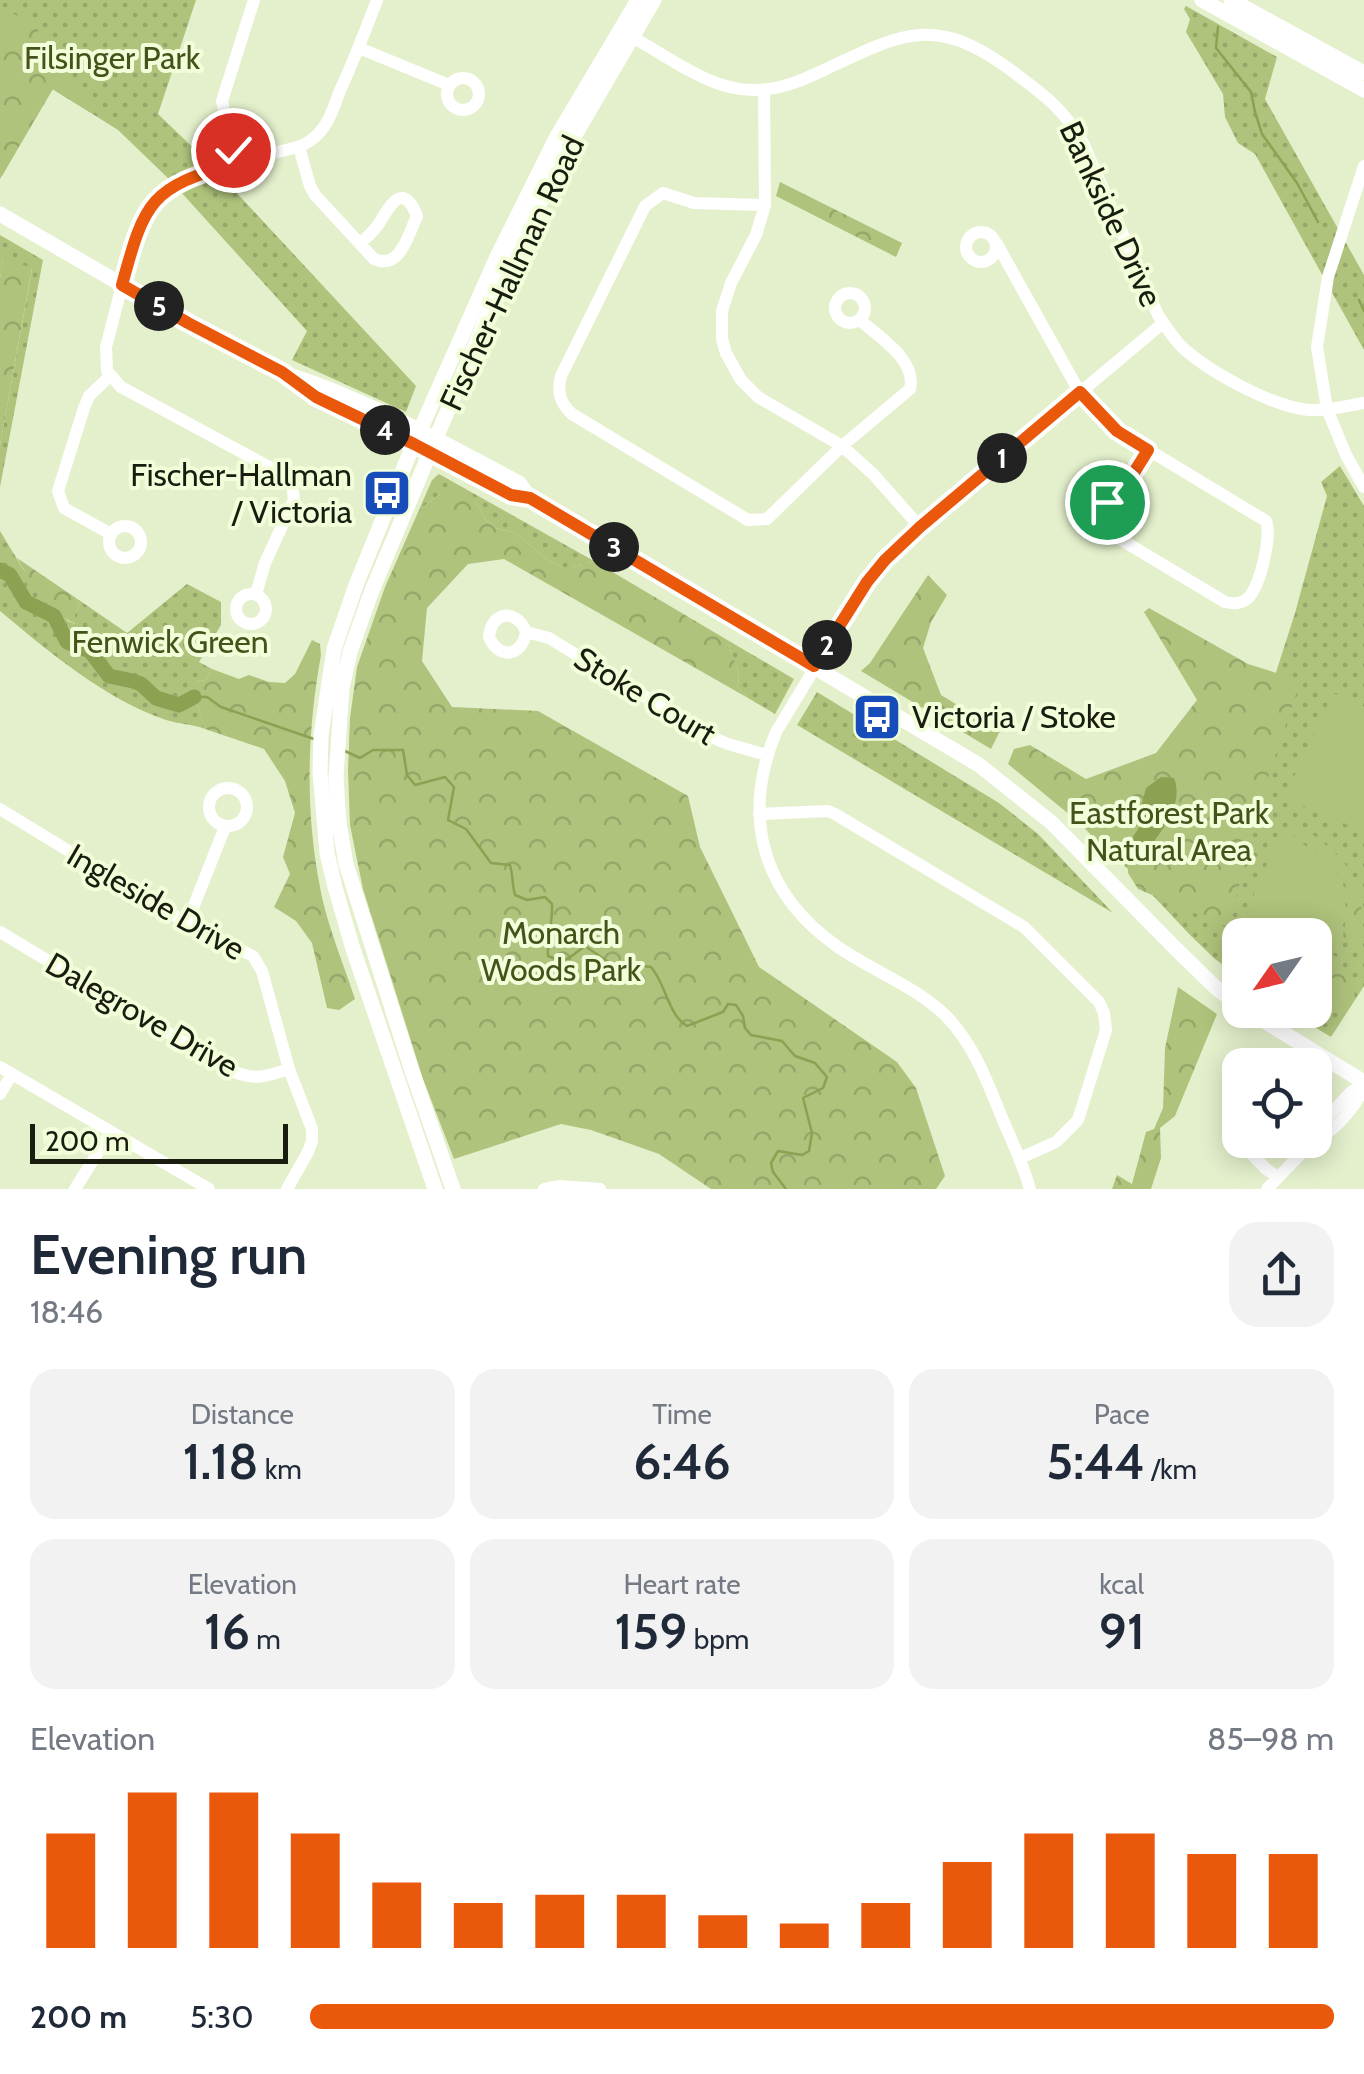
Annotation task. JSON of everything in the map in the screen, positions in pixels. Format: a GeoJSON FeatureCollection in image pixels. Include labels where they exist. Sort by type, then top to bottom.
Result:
{"type":"FeatureCollection","features":[{"type":"Feature","properties":{"kind":"main road","name":"Fischer-Hallman Road"},"geometry":{"type":"LineString","coordinates":[[435,1189],[354,949],[335,887],[324,830],[337,636],[417,437],[496,259],[556,138],[638,0]]}},
{"type":"Feature","properties":{"kind":"main road","name":"Fischer-Hallman Road"},"geometry":{"type":"LineString","coordinates":[[331,718],[357,628],[510,262],[572,140],[654,0]]}},
{"type":"Feature","properties":{"kind":"main road"},"geometry":{"type":"LineString","coordinates":[[1202,0],[1364,90]]}},
{"type":"Feature","properties":{"kind":"main road"},"geometry":{"type":"LineString","coordinates":[[1231,0],[1364,73]]}},
{"type":"Feature","properties":{"kind":"main road"},"geometry":{"type":"LineString","coordinates":[[0,214],[188,323],[282,372],[316,397],[417,437],[511,495],[530,498],[979,765],[1052,823],[1222,992]]}},
{"type":"Feature","properties":{"kind":"main road","name":"Fischer-Hallman Road"},"geometry":{"type":"LineString","coordinates":[[328,774],[352,890],[453,1189]]}},
{"type":"Feature","properties":{"kind":"main road"},"geometry":{"type":"LineString","coordinates":[[1275,1028],[1364,1084]]}},
{"type":"Feature","properties":{"kind":"street"},"geometry":{"type":"LineString","coordinates":[[236,163],[222,101],[254,0]]}},
{"type":"Feature","properties":{"kind":"street"},"geometry":{"type":"LineString","coordinates":[[256,594],[265,563],[294,500],[292,482],[121,387],[110,376],[105,363],[106,348],[136,232],[152,204],[172,186],[198,174],[299,147],[311,140],[326,124],[377,0]]}},
{"type":"Feature","properties":{"kind":"street","name":"Bankside Drive"},"geometry":{"type":"LineString","coordinates":[[632,37],[709,80],[753,90],[802,80],[902,36],[932,34],[986,52],[1042,93],[1070,120],[1164,323],[1184,348],[1201,362],[1287,406],[1327,409],[1364,403]]}},
{"type":"Feature","properties":{"kind":"street"},"geometry":{"type":"LineString","coordinates":[[359,48],[449,85]]}},
{"type":"Feature","properties":{"kind":"street"},"geometry":{"type":"LineString","coordinates":[[764,90],[765,205],[722,311],[726,353],[741,380],[758,397],[842,446],[920,527]]}},
{"type":"Feature","properties":{"kind":"street"},"geometry":{"type":"LineString","coordinates":[[299,147],[315,196],[374,259],[390,262],[397,257],[418,216],[414,207],[404,200],[390,203],[377,227],[360,244]]}},
{"type":"Feature","properties":{"kind":"street"},"geometry":{"type":"LineString","coordinates":[[1364,166],[1328,276],[1317,348],[1327,409],[1364,487]]}},
{"type":"Feature","properties":{"kind":"street"},"geometry":{"type":"LineString","coordinates":[[765,205],[694,203],[663,193],[650,200],[561,376],[560,396],[572,414],[748,520],[766,519],[842,446],[910,390],[912,379],[907,364],[860,320]]}},
{"type":"Feature","properties":{"kind":"street"},"geometry":{"type":"LineString","coordinates":[[997,244],[1080,392],[1117,431],[1266,522],[1270,529],[1268,544],[1254,590],[1244,601],[1226,602],[1105,530],[1100,518],[1102,508],[1130,479],[1148,450]]}},
{"type":"Feature","properties":{"kind":"street"},"geometry":{"type":"LineString","coordinates":[[1030,1189],[983,1072],[950,1020],[922,996],[839,948],[800,916],[786,898],[765,854],[759,787],[776,732],[867,582],[885,560],[1164,323]]}},
{"type":"Feature","properties":{"kind":"street"},"geometry":{"type":"LineString","coordinates":[[110,376],[89,396],[58,490],[64,508],[112,534]]}},
{"type":"Feature","properties":{"kind":"street","name":"Stoke Court"},"geometry":{"type":"LineString","coordinates":[[526,632],[549,638],[709,736],[766,755]]}},
{"type":"Feature","properties":{"kind":"street","name":"Ingleside Drive"},"geometry":{"type":"LineString","coordinates":[[0,810],[187,923],[253,956],[262,970],[312,1130],[312,1141],[286,1189]]}},
{"type":"Feature","properties":{"kind":"street"},"geometry":{"type":"LineString","coordinates":[[759,814],[835,814],[1024,927],[1099,1002],[1106,1030],[1078,1120],[1056,1142],[1020,1158]]}},
{"type":"Feature","properties":{"kind":"street"},"geometry":{"type":"LineString","coordinates":[[187,923],[225,827]]}},
{"type":"Feature","properties":{"kind":"street","name":"Dalegrove Drive"},"geometry":{"type":"LineString","coordinates":[[0,932],[230,1070],[258,1078],[290,1069]]}},
{"type":"Feature","properties":{"kind":"street"},"geometry":{"type":"LineString","coordinates":[[0,1094],[6,1070],[208,1189]]}},
{"type":"Feature","properties":{"kind":"street"},"geometry":{"type":"LineString","coordinates":[[1332,1112],[1364,1084]]}},
{"type":"Feature","properties":{"kind":"street"},"geometry":{"type":"LineString","coordinates":[[75,1189],[110,1133]]}},
{"type":"Feature","properties":{"kind":"street"},"geometry":{"type":"LineString","coordinates":[[1256,1158],[1278,1178]]}},
{"type":"Feature","properties":{"kind":"street"},"geometry":{"type":"LineString","coordinates":[[1268,1189],[1297,1158]]}},
{"type":"Feature","properties":{"kind":"street"},"geometry":{"type":"LineString","coordinates":[[544,1189],[600,1189]]}},
{"type":"Feature","properties":{"kind":"green space","name":"Filsinger Park"},"geometry":{"type":"Polygon","coordinates":[[[0,0],[196,0],[158,114],[208,162],[416,386],[406,412],[292,360],[307,331],[170,180],[118,130],[53,89],[0,179],[0,0]]]}},
{"type":"Feature","properties":{"kind":"green space"},"geometry":{"type":"Polygon","coordinates":[[[1186,6],[1277,57],[1265,99],[1364,275],[1364,350],[1255,154],[1238,143],[1225,117],[1223,94],[1186,32],[1190,19],[1186,6]]]}},
{"type":"Feature","properties":{"kind":"green space"},"geometry":{"type":"Polygon","coordinates":[[[14,14],[37,27],[55,62],[79,83],[91,113],[52,89],[2,176],[0,19],[14,14]]]}},
{"type":"Feature","properties":{"kind":"green space"},"geometry":{"type":"Polygon","coordinates":[[[780,182],[902,243],[896,257],[776,196],[780,182]]]}},
{"type":"Feature","properties":{"kind":"green space"},"geometry":{"type":"Polygon","coordinates":[[[0,235],[43,260],[0,487],[0,445],[32,269],[3,259],[0,279],[0,235]]]}},
{"type":"Feature","properties":{"kind":"green space"},"geometry":{"type":"Polygon","coordinates":[[[3,258],[32,268],[0,445],[0,279],[3,258]]]}},
{"type":"Feature","properties":{"kind":"green space","name":"Eastforest Park Natural Area"},"geometry":{"type":"Polygon","coordinates":[[[1340,466],[1364,506],[1364,986],[1331,1037],[1316,1028],[1332,1028],[1332,918],[1222,918],[1222,964],[1059,796],[1097,807],[1272,685],[1327,496],[1321,482],[1340,466]]]}},
{"type":"Feature","properties":{"kind":"green space"},"geometry":{"type":"Polygon","coordinates":[[[439,474],[594,561],[562,567],[546,559],[516,533],[495,528],[475,500],[440,494],[419,510],[432,480],[439,474]]]}},
{"type":"Feature","properties":{"kind":"green space","name":"Monarch Woods Park"},"geometry":{"type":"Polygon","coordinates":[[[461,492],[475,500],[495,528],[516,533],[546,559],[562,567],[594,561],[729,641],[739,675],[737,687],[748,698],[504,559],[468,564],[427,608],[422,661],[452,707],[538,711],[688,796],[700,847],[759,967],[897,1062],[916,1088],[945,1176],[936,1189],[711,1189],[659,1154],[591,1130],[561,1124],[454,1159],[423,1079],[363,889],[350,825],[348,770],[357,667],[385,587],[419,510],[440,494],[461,492]]]}},
{"type":"Feature","properties":{"kind":"green space","name":"Fenwick Green"},"geometry":{"type":"Polygon","coordinates":[[[0,531],[23,569],[68,621],[75,624],[79,606],[76,598],[127,633],[187,584],[221,602],[221,625],[199,662],[212,669],[206,680],[196,681],[196,701],[205,729],[166,720],[121,700],[58,658],[0,611],[0,531]]]}},
{"type":"Feature","properties":{"kind":"green space"},"geometry":{"type":"Polygon","coordinates":[[[17,558],[76,598],[76,624],[51,605],[17,558]]]}},
{"type":"Feature","properties":{"kind":"green space"},"geometry":{"type":"Polygon","coordinates":[[[928,575],[947,595],[931,622],[923,648],[941,695],[1000,731],[991,749],[861,671],[928,575]]]}},
{"type":"Feature","properties":{"kind":"green space","name":"Eastforest Park Natural Area"},"geometry":{"type":"Polygon","coordinates":[[[1149,608],[1248,664],[1286,676],[1298,688],[1267,781],[1274,808],[1254,830],[1230,918],[1222,918],[1222,924],[1138,889],[1128,873],[1128,860],[1140,861],[1174,810],[1141,807],[1133,836],[1113,860],[1082,825],[1008,764],[1014,749],[1030,745],[1086,779],[1156,753],[1197,700],[1144,612],[1149,608]]]}},
{"type":"Feature","properties":{"kind":"green space"},"geometry":{"type":"Polygon","coordinates":[[[312,640],[320,644],[321,655],[310,771],[315,858],[326,914],[355,999],[339,1010],[327,1008],[312,943],[296,921],[274,907],[290,874],[283,857],[295,813],[285,781],[264,749],[205,729],[196,701],[195,681],[206,680],[212,669],[239,679],[249,675],[285,683],[295,674],[312,640]]]}},
{"type":"Feature","properties":{"kind":"green space"},"geometry":{"type":"Polygon","coordinates":[[[729,641],[794,679],[775,714],[737,687],[739,675],[729,641]]]}},
{"type":"Feature","properties":{"kind":"green space"},"geometry":{"type":"Polygon","coordinates":[[[817,692],[999,803],[1038,834],[1113,913],[797,725],[817,692]]]}},
{"type":"Feature","properties":{"kind":"green space"},"geometry":{"type":"Polygon","coordinates":[[[1333,693],[1364,707],[1364,832],[1295,802],[1288,789],[1333,693]]]}},
{"type":"Feature","properties":{"kind":"green space"},"geometry":{"type":"Polygon","coordinates":[[[1294,821],[1329,848],[1351,872],[1361,902],[1363,946],[1342,942],[1348,906],[1345,884],[1324,856],[1283,831],[1294,821]]]}},
{"type":"Feature","properties":{"kind":"green space"},"geometry":{"type":"Polygon","coordinates":[[[1281,832],[1322,858],[1338,876],[1346,897],[1334,951],[1332,918],[1247,918],[1281,832]]]}},
{"type":"Feature","properties":{"kind":"green space"},"geometry":{"type":"Polygon","coordinates":[[[1332,954],[1341,960],[1355,996],[1345,1010],[1332,1001],[1332,954]]]}},
{"type":"Feature","properties":{"kind":"green space"},"geometry":{"type":"Polygon","coordinates":[[[1178,987],[1217,1014],[1175,1116],[1160,1128],[1161,1158],[1151,1189],[1112,1189],[1117,1175],[1132,1184],[1146,1132],[1154,1129],[1163,1108],[1165,1048],[1178,987]]]}},
{"type":"Feature","properties":{"kind":"shaded area"},"geometry":{"type":"Polygon","coordinates":[[[1161,777],[1174,778],[1177,789],[1172,811],[1140,862],[1128,860],[1130,842],[1140,826],[1146,788],[1161,777]]]}},
{"type":"Feature","properties":{"kind":"waterway"},"geometry":{"type":"LineString","coordinates":[[1218,27],[1216,48],[1251,92],[1262,134],[1297,183],[1318,222]]}},
{"type":"Feature","properties":{"kind":"waterway"},"geometry":{"type":"LineString","coordinates":[[1359,300],[1364,311]]}},
{"type":"Feature","properties":{"kind":"waterway"},"geometry":{"type":"LineString","coordinates":[[0,570],[10,575],[26,602],[54,616],[67,642],[90,651],[109,676],[141,684],[156,698],[179,705],[194,697]]}},
{"type":"Feature","properties":{"kind":"waterway"},"geometry":{"type":"LineString","coordinates":[[194,697],[207,697],[221,707],[314,739]]}},
{"type":"Feature","properties":{"kind":"waterway"},"geometry":{"type":"LineString","coordinates":[[345,751],[360,758],[373,750],[403,750],[407,775],[415,785],[445,777],[454,787],[448,820],[466,829],[491,863],[510,865],[515,895],[527,900],[545,897],[552,904],[548,956],[561,961],[585,946],[620,970],[651,967],[675,1015],[687,1026],[723,1012],[728,1004],[736,1005],[751,1035],[782,1041],[795,1056],[815,1063],[827,1077],[823,1088],[803,1098],[812,1133],[809,1151],[802,1155],[778,1151],[771,1163],[786,1189]]}},
{"type":"Feature","properties":{"kind":"place","name":"Fischer-Hallman / Victoria"},"geometry":{"type":"Point","coordinates":[387,493]}},
{"type":"Feature","properties":{"kind":"place","name":"Victoria / Stoke"},"geometry":{"type":"Point","coordinates":[877,717]}},
{"type":"Feature","properties":{"kind":"route"},"geometry":{"type":"LineString","coordinates":[[233,150],[236,163],[172,186],[152,204],[136,232],[122,285],[282,372],[316,397],[511,495],[530,498],[814,666],[885,560],[1080,392],[1117,431],[1148,450],[1130,479],[1107,502]]}}]}
